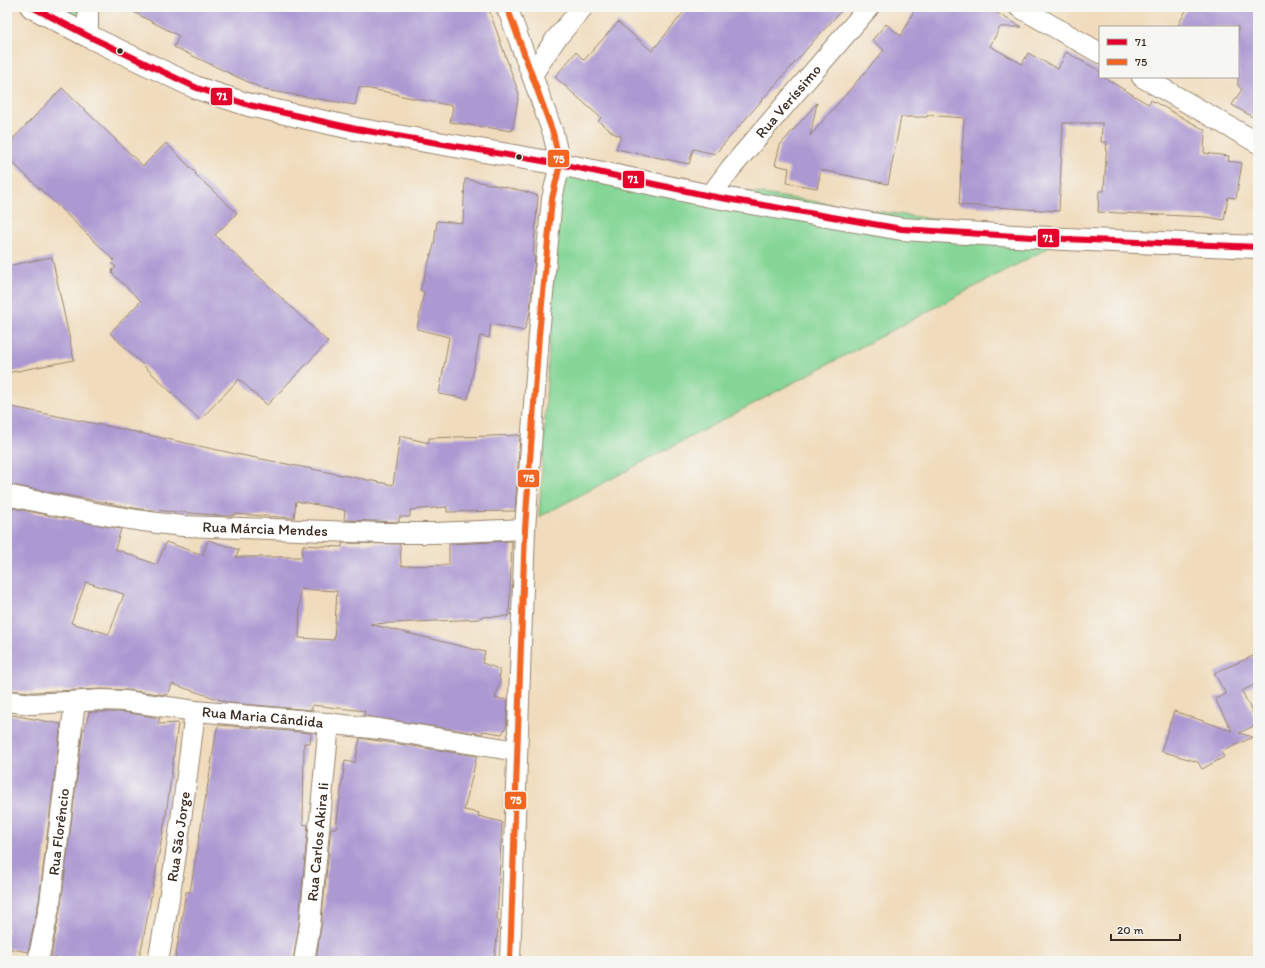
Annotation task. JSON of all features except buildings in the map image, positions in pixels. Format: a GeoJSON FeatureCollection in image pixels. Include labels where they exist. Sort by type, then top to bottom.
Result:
{"type":"FeatureCollection","features":[{"type":"Feature","properties":{"kind":"street"},"geometry":{"type":"LineString","coordinates":[[32,7],[88,36],[197,88],[249,105],[356,128],[560,164],[710,196],[902,229],[1065,239],[1258,247]]}},
{"type":"Feature","properties":{"kind":"street"},"geometry":{"type":"LineString","coordinates":[[88,7],[88,36]]}},
{"type":"Feature","properties":{"kind":"street"},"geometry":{"type":"LineString","coordinates":[[506,7],[553,133],[560,164],[552,199],[539,335],[525,529],[510,961]]}},
{"type":"Feature","properties":{"kind":"street"},"geometry":{"type":"LineString","coordinates":[[532,75],[555,40],[583,7]]}},
{"type":"Feature","properties":{"kind":"street","name":"Rua Veríssimo"},"geometry":{"type":"LineString","coordinates":[[710,196],[731,168],[868,7]]}},
{"type":"Feature","properties":{"kind":"street"},"geometry":{"type":"LineString","coordinates":[[1019,7],[1099,52]]}},
{"type":"Feature","properties":{"kind":"street"},"geometry":{"type":"LineString","coordinates":[[1144,78],[1258,143]]}},
{"type":"Feature","properties":{"kind":"street","name":"Rua Márcia Mendes"},"geometry":{"type":"LineString","coordinates":[[7,495],[98,515],[183,526],[382,533],[434,533],[525,529]]}},
{"type":"Feature","properties":{"kind":"street","name":"Rua Maria Cândida"},"geometry":{"type":"LineString","coordinates":[[7,701],[32,704],[102,700],[125,701],[195,711],[380,729],[517,751]]}},
{"type":"Feature","properties":{"kind":"street","name":"Rua Florêncio"},"geometry":{"type":"LineString","coordinates":[[38,961],[50,903],[75,702]]}},
{"type":"Feature","properties":{"kind":"street","name":"Rua São Jorge"},"geometry":{"type":"LineString","coordinates":[[158,961],[168,911],[184,808],[195,711]]}},
{"type":"Feature","properties":{"kind":"street","name":"Rua Carlos Akira Ii"},"geometry":{"type":"LineString","coordinates":[[304,961],[310,925],[329,723]]}},
{"type":"Feature","properties":{"kind":"green space"},"geometry":{"type":"Polygon","coordinates":[[[29,7],[78,7],[88,36],[29,7]]]}},
{"type":"Feature","properties":{"kind":"green space"},"geometry":{"type":"Polygon","coordinates":[[[560,164],[1065,239],[539,517],[560,164]]]}},
{"type":"Feature","properties":{"kind":"transit line","name":"71"},"geometry":{"type":"LineString","coordinates":[[32,7],[88,36],[197,88],[249,105],[356,129],[560,164],[710,196],[902,229],[1065,239],[1258,247]]}},
{"type":"Feature","properties":{"kind":"transit line","name":"75"},"geometry":{"type":"LineString","coordinates":[[506,7],[553,133],[560,164],[552,199],[539,335],[525,529],[510,961]]}}]}
